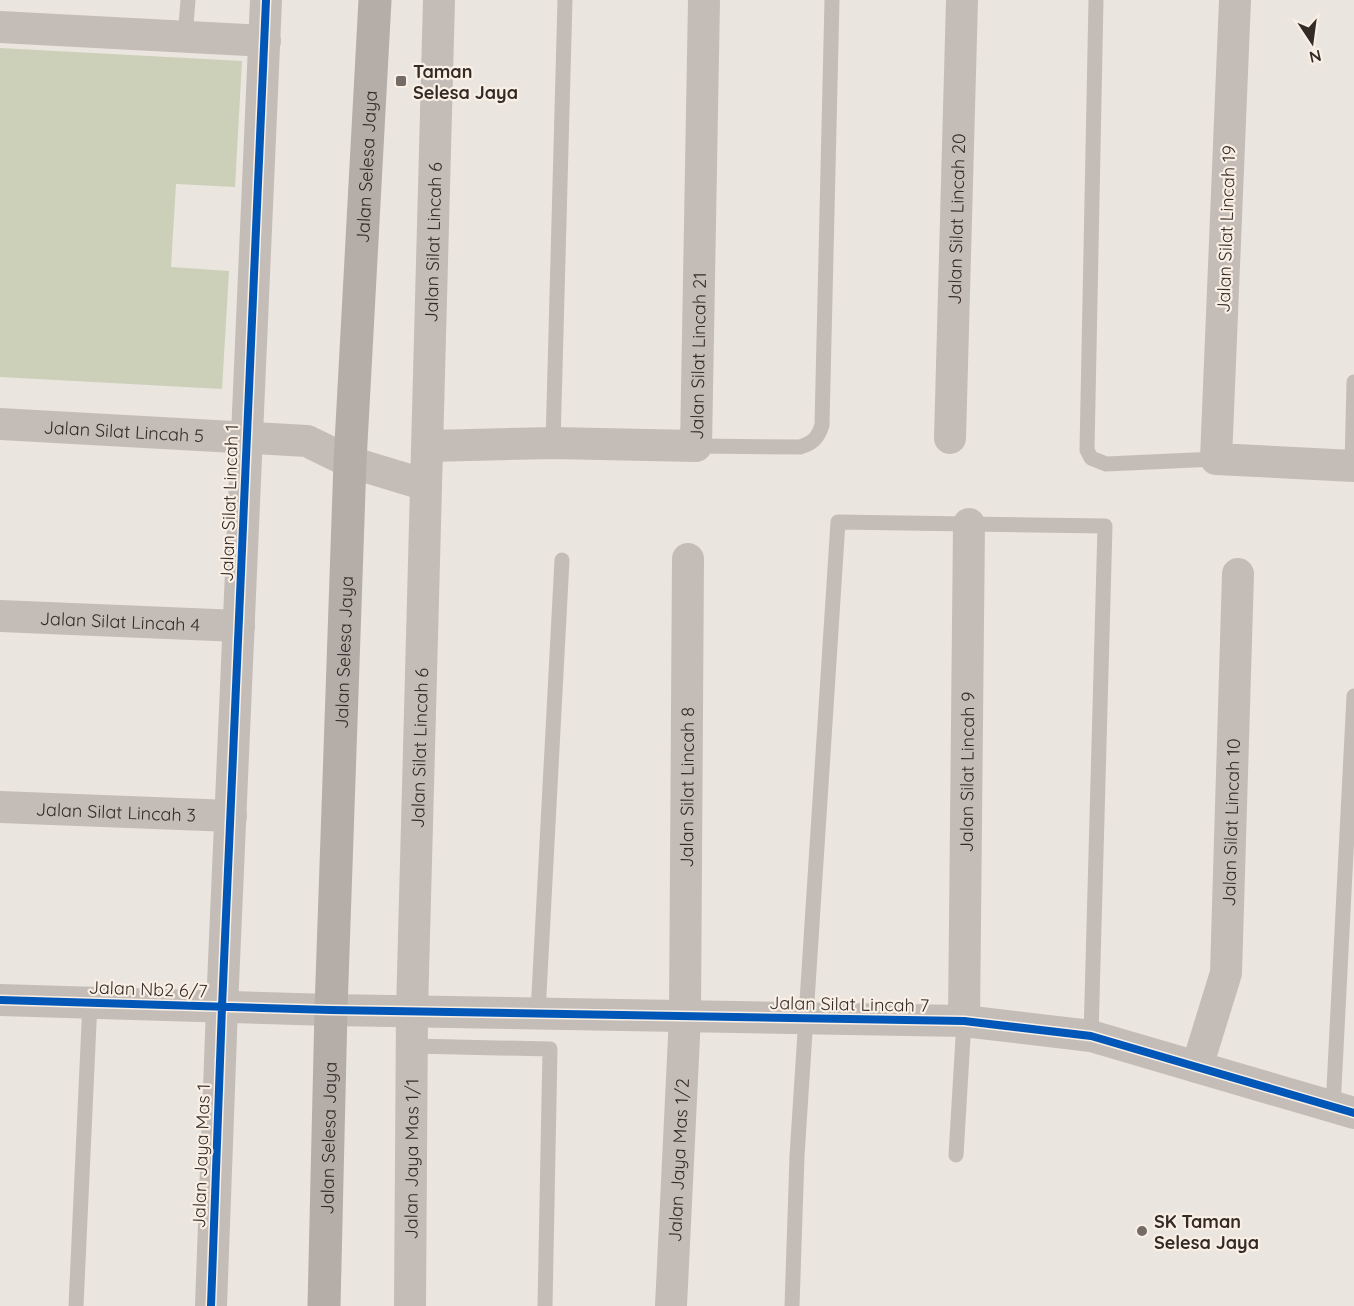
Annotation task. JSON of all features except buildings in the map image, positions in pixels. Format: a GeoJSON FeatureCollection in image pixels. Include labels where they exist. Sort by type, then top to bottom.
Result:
{"type":"FeatureCollection","features":[{"type":"Feature","properties":{"kind":"street","name":"Jalan Silat Lincah 1"},"geometry":{"type":"LineString","coordinates":[[222,1006],[267,0]]}},
{"type":"Feature","properties":{"kind":"street","name":"Jalan Selesa Jaya"},"geometry":{"type":"LineString","coordinates":[[324,1306],[331,1010],[350,462],[375,0]]}},
{"type":"Feature","properties":{"kind":"street","name":"Jalan Silat Lincah 6"},"geometry":{"type":"LineString","coordinates":[[412,1011],[426,485],[429,446],[439,0]]}},
{"type":"Feature","properties":{"kind":"street","name":"Jalan Silat Lincah 21"},"geometry":{"type":"LineString","coordinates":[[429,446],[553,443],[696,446],[704,0]]}},
{"type":"Feature","properties":{"kind":"street","name":"Jalan Silat Lincah 20"},"geometry":{"type":"LineString","coordinates":[[950,438],[962,0]]}},
{"type":"Feature","properties":{"kind":"street","name":"Jalan Silat Lincah 19"},"geometry":{"type":"LineString","coordinates":[[1216,459],[1235,0]]}},
{"type":"Feature","properties":{"kind":"street"},"geometry":{"type":"LineString","coordinates":[[0,27],[265,41]]}},
{"type":"Feature","properties":{"kind":"street","name":"Jalan Silat Lincah 5"},"geometry":{"type":"LineString","coordinates":[[0,424],[307,441],[350,462]]}},
{"type":"Feature","properties":{"kind":"street"},"geometry":{"type":"LineString","coordinates":[[1216,459],[1353,466]]}},
{"type":"Feature","properties":{"kind":"street"},"geometry":{"type":"LineString","coordinates":[[350,462],[426,485]]}},
{"type":"Feature","properties":{"kind":"street","name":"Jalan Silat Lincah 9"},"geometry":{"type":"LineString","coordinates":[[964,1021],[969,524]]}},
{"type":"Feature","properties":{"kind":"street","name":"Jalan Silat Lincah 8"},"geometry":{"type":"LineString","coordinates":[[685,1016],[688,559]]}},
{"type":"Feature","properties":{"kind":"street","name":"Jalan Silat Lincah 10"},"geometry":{"type":"LineString","coordinates":[[1197,1067],[1226,973],[1238,574]]}},
{"type":"Feature","properties":{"kind":"street","name":"Jalan Silat Lincah 4"},"geometry":{"type":"LineString","coordinates":[[0,616],[239,626]]}},
{"type":"Feature","properties":{"kind":"street","name":"Jalan Silat Lincah 3"},"geometry":{"type":"LineString","coordinates":[[0,807],[231,816]]}},
{"type":"Feature","properties":{"kind":"street","name":"Jalan Nb2 6/7"},"geometry":{"type":"LineString","coordinates":[[0,1000],[331,1010]]}},
{"type":"Feature","properties":{"kind":"street","name":"Jalan Jaya Mas 1"},"geometry":{"type":"LineString","coordinates":[[211,1306],[222,1006]]}},
{"type":"Feature","properties":{"kind":"street","name":"Jalan Silat Lincah 7"},"geometry":{"type":"LineString","coordinates":[[331,1010],[964,1021],[1091,1036],[1343,1111]]}},
{"type":"Feature","properties":{"kind":"street","name":"Jalan Jaya Mas 1/1"},"geometry":{"type":"LineString","coordinates":[[410,1306],[412,1011]]}},
{"type":"Feature","properties":{"kind":"street","name":"Jalan Jaya Mas 1/2"},"geometry":{"type":"LineString","coordinates":[[671,1306],[685,1016]]}},
{"type":"Feature","properties":{"kind":"lane"},"geometry":{"type":"LineString","coordinates":[[185,38],[188,0]]}},
{"type":"Feature","properties":{"kind":"lane"},"geometry":{"type":"LineString","coordinates":[[553,443],[565,0]]}},
{"type":"Feature","properties":{"kind":"lane"},"geometry":{"type":"LineString","coordinates":[[696,446],[800,447],[811,444],[819,436],[822,425],[832,0]]}},
{"type":"Feature","properties":{"kind":"lane"},"geometry":{"type":"LineString","coordinates":[[1096,0],[1087,450],[1091,458],[1106,464],[1216,459]]}},
{"type":"Feature","properties":{"kind":"lane"},"geometry":{"type":"LineString","coordinates":[[1353,466],[1354,382]]}},
{"type":"Feature","properties":{"kind":"lane"},"geometry":{"type":"LineString","coordinates":[[792,1306],[797,1156],[838,522],[1105,526],[1091,1036]]}},
{"type":"Feature","properties":{"kind":"lane"},"geometry":{"type":"LineString","coordinates":[[538,1013],[562,560]]}},
{"type":"Feature","properties":{"kind":"lane"},"geometry":{"type":"LineString","coordinates":[[1343,1111],[1354,696]]}},
{"type":"Feature","properties":{"kind":"lane"},"geometry":{"type":"LineString","coordinates":[[76,1306],[90,1002]]}},
{"type":"Feature","properties":{"kind":"lane"},"geometry":{"type":"LineString","coordinates":[[956,1155],[964,1021]]}},
{"type":"Feature","properties":{"kind":"lane"},"geometry":{"type":"LineString","coordinates":[[412,1046],[550,1050],[545,1306]]}},
{"type":"Feature","properties":{"kind":"green space"},"geometry":{"type":"Polygon","coordinates":[[[0,48],[242,61],[235,187],[176,184],[171,267],[229,271],[222,389],[0,377],[0,48]]]}},
{"type":"Feature","properties":{"kind":"cycle path"},"geometry":{"type":"LineString","coordinates":[[211,1306],[266,0]]}},
{"type":"Feature","properties":{"kind":"cycle path"},"geometry":{"type":"LineString","coordinates":[[0,1000],[331,1010],[964,1021],[1091,1036],[1354,1113]]}},
{"type":"Feature","properties":{"kind":"place","name":"Taman Selesa Jaya"},"geometry":{"type":"Point","coordinates":[401,81]}},
{"type":"Feature","properties":{"kind":"place","name":"SK Taman Selesa Jaya"},"geometry":{"type":"Point","coordinates":[1142,1231]}}]}
